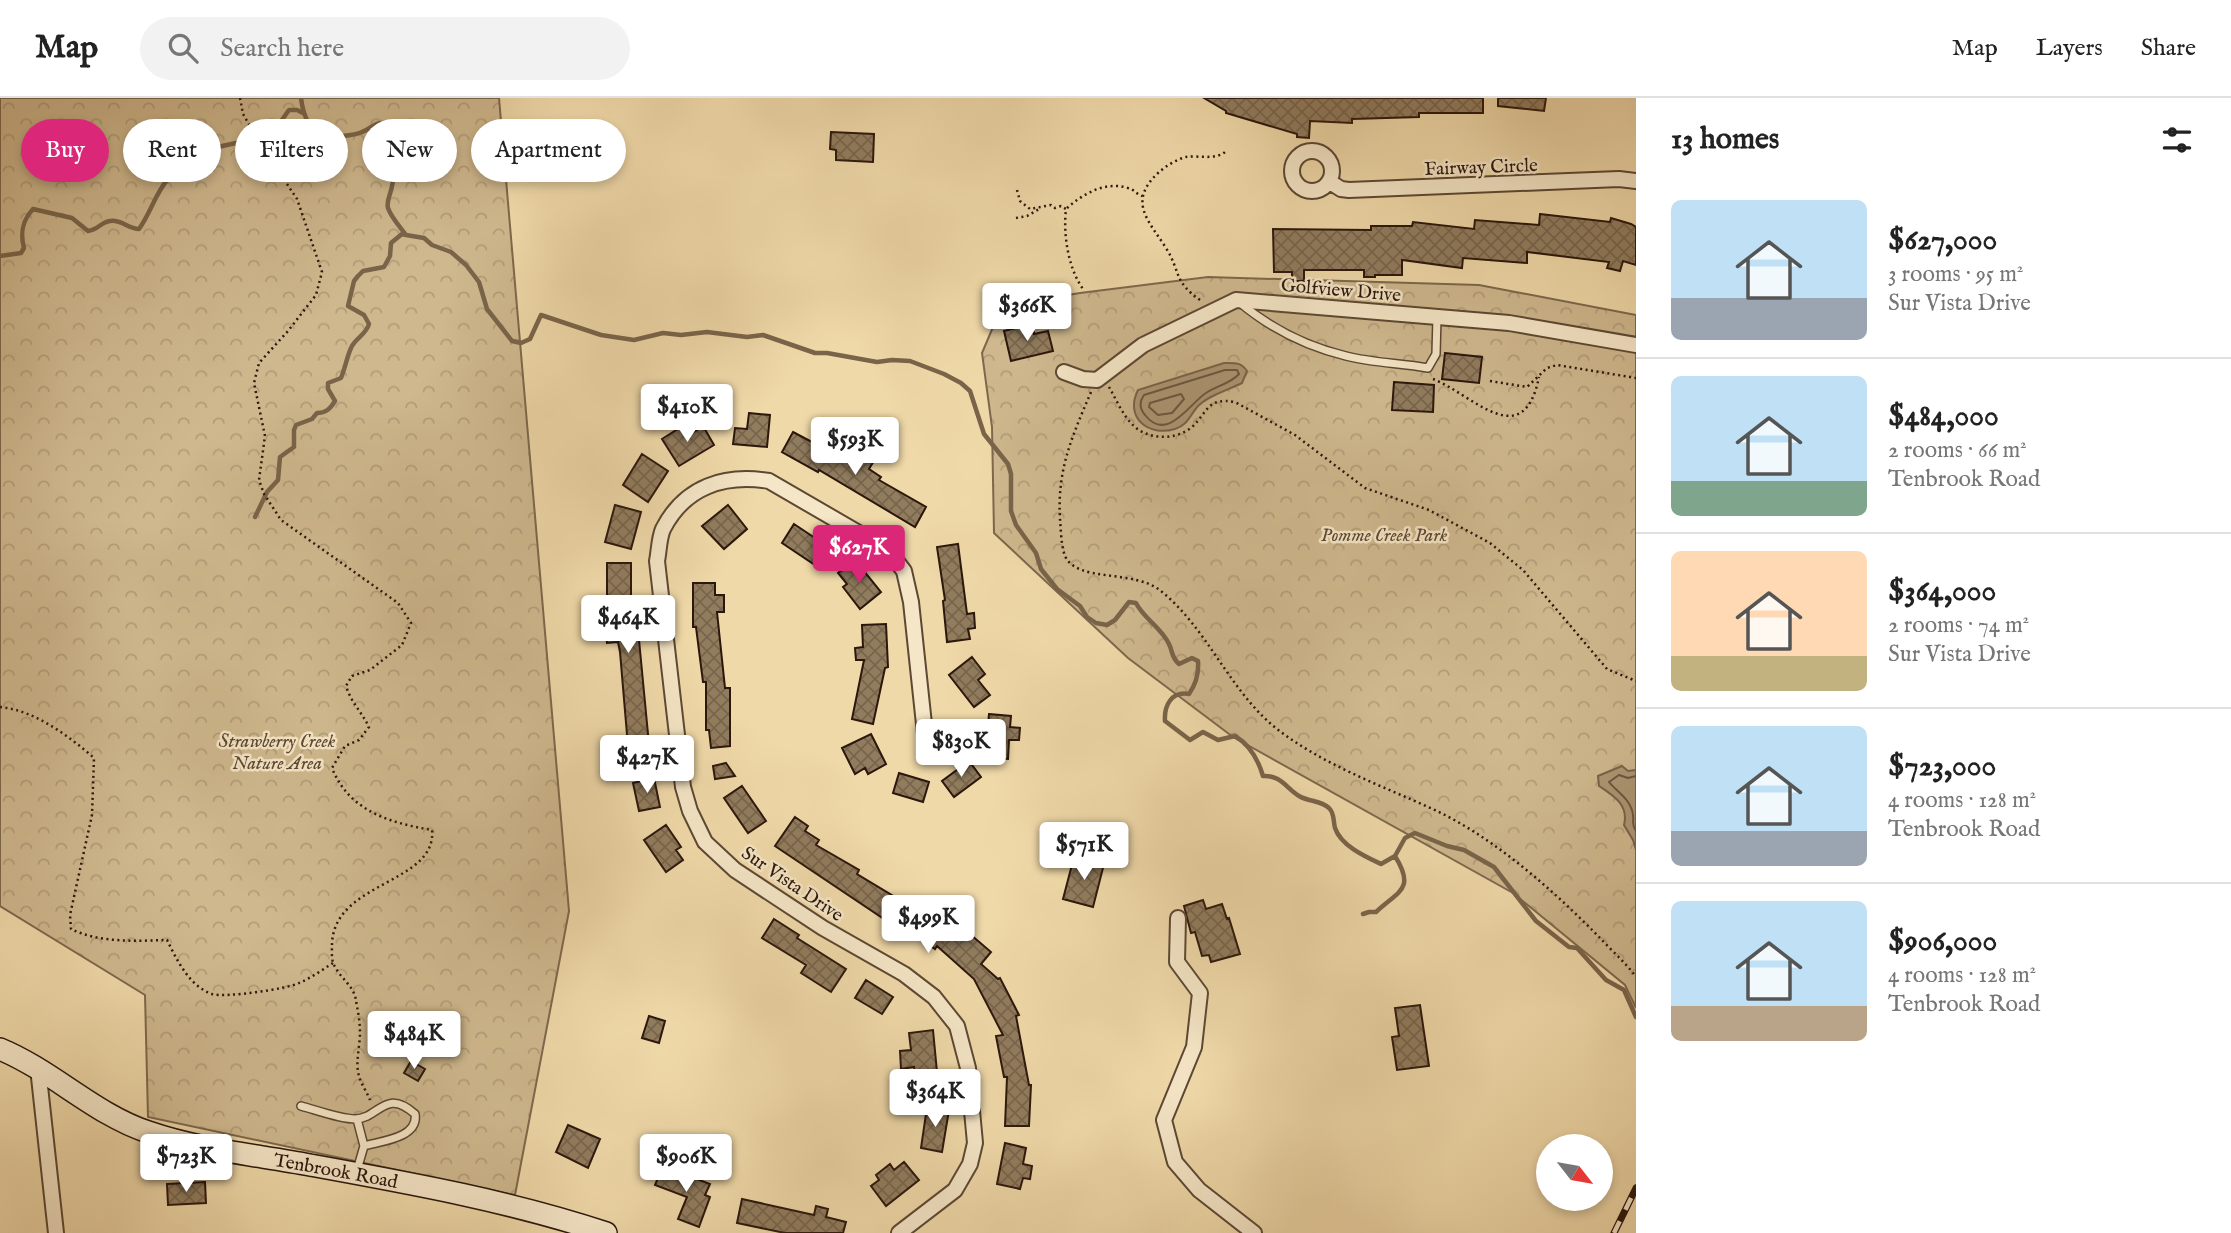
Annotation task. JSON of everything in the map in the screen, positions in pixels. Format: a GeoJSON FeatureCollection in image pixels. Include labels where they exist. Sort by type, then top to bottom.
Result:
{"type":"FeatureCollection","features":[{"type":"Feature","properties":{"kind":"street","name":"Fairway Circle"},"geometry":{"type":"LineString","coordinates":[[1329,182],[1349,190],[1636,180]]}},
{"type":"Feature","properties":{"kind":"street"},"geometry":{"type":"LineString","coordinates":[[1064,372],[1083,379],[1100,377],[1143,345],[1236,300]]}},
{"type":"Feature","properties":{"kind":"street","name":"Golfview Drive"},"geometry":{"type":"LineString","coordinates":[[1236,300],[1509,323],[1636,345]]}},
{"type":"Feature","properties":{"kind":"street","name":"Sur Vista Drive"},"geometry":{"type":"LineString","coordinates":[[899,1233],[955,1190],[970,1164],[975,1143],[968,1068],[957,1026],[934,997],[904,974],[823,928],[735,870],[705,842],[690,811],[683,787],[657,561],[663,530],[680,505],[703,487],[725,479],[769,481],[888,550],[904,571],[911,602],[926,743]]}},
{"type":"Feature","properties":{"kind":"street"},"geometry":{"type":"LineString","coordinates":[[1178,918],[1177,962],[1200,993],[1194,1047],[1164,1120],[1175,1162],[1199,1190],[1254,1233]]}},
{"type":"Feature","properties":{"kind":"street","name":"Tenbrook Road"},"geometry":{"type":"LineString","coordinates":[[0,1049],[38,1068],[109,1114],[146,1132],[211,1148],[355,1174],[521,1209],[606,1233]]}},
{"type":"Feature","properties":{"kind":"street"},"geometry":{"type":"LineString","coordinates":[[38,1068],[56,1233]]}},
{"type":"Feature","properties":{"kind":"lane"},"geometry":{"type":"LineString","coordinates":[[1236,300],[1259,318],[1310,344],[1348,356],[1428,368],[1436,354],[1437,317]]}},
{"type":"Feature","properties":{"kind":"lane"},"geometry":{"type":"LineString","coordinates":[[301,1106],[357,1119],[390,1103],[398,1104],[415,1114],[415,1124],[403,1134],[363,1146]]}},
{"type":"Feature","properties":{"kind":"lane"},"geometry":{"type":"LineString","coordinates":[[355,1174],[363,1146],[357,1119]]}},
{"type":"Feature","properties":{"kind":"path"},"geometry":{"type":"LineString","coordinates":[[240,98],[243,114],[297,199],[322,272],[316,295],[260,363],[254,383],[265,436],[259,480],[264,494],[281,520],[398,603],[411,623],[402,645],[370,670],[352,676],[346,686],[351,703],[361,712],[369,727],[359,740],[345,746],[332,768],[337,781],[365,810],[408,826],[432,830],[433,842],[424,856],[405,873],[383,882],[354,900],[338,921],[332,940],[333,963],[356,995],[360,1030],[358,1074],[375,1109]]}},
{"type":"Feature","properties":{"kind":"path"},"geometry":{"type":"LineString","coordinates":[[1215,310],[1184,287],[1166,248],[1150,226],[1142,196],[1146,186],[1171,163],[1185,158],[1219,156],[1227,150]]}},
{"type":"Feature","properties":{"kind":"path"},"geometry":{"type":"LineString","coordinates":[[1083,289],[1074,273],[1068,248],[1066,209],[1088,193],[1103,187],[1127,187],[1142,196]]}},
{"type":"Feature","properties":{"kind":"path"},"geometry":{"type":"LineString","coordinates":[[1017,190],[1024,205],[1030,209],[1061,206],[1066,209]]}},
{"type":"Feature","properties":{"kind":"path"},"geometry":{"type":"LineString","coordinates":[[1016,218],[1027,216],[1041,208]]}},
{"type":"Feature","properties":{"kind":"path"},"geometry":{"type":"LineString","coordinates":[[1490,381],[1527,387],[1535,382],[1540,374],[1557,365],[1636,379]]}},
{"type":"Feature","properties":{"kind":"path"},"geometry":{"type":"LineString","coordinates":[[1429,378],[1506,417],[1527,409],[1540,374]]}},
{"type":"Feature","properties":{"kind":"path"},"geometry":{"type":"LineString","coordinates":[[1636,681],[1607,669],[1523,570],[1490,543],[1408,501],[1365,488],[1295,435],[1235,402],[1213,404],[1205,409],[1189,429],[1174,436],[1158,436],[1140,431],[1130,423],[1100,377],[1074,428],[1061,473],[1060,519],[1067,560],[1079,570],[1138,579],[1162,592],[1193,625],[1252,703],[1278,730],[1355,775],[1437,811],[1479,835],[1575,914],[1636,977]]}},
{"type":"Feature","properties":{"kind":"path"},"geometry":{"type":"LineString","coordinates":[[0,707],[15,708],[51,727],[94,758],[92,815],[70,915],[71,929],[85,936],[139,941],[167,940],[184,971],[199,986],[213,994],[231,996],[297,985],[333,963]]}},
{"type":"Feature","properties":{"kind":"green space","name":"Strawberry Creek Nature Area"},"geometry":{"type":"Polygon","coordinates":[[[0,98],[499,98],[501,119],[471,119],[471,182],[506,182],[569,911],[515,1195],[148,1117],[145,995],[0,906],[0,98]]]}},
{"type":"Feature","properties":{"kind":"green space","name":"Pomme Creek Park"},"geometry":{"type":"Polygon","coordinates":[[[1208,277],[1479,285],[1636,315],[1636,1008],[1625,985],[1513,893],[1233,737],[1128,658],[994,533],[992,427],[982,353],[996,320],[1026,302],[1208,277]]]}},
{"type":"Feature","properties":{"kind":"water"},"geometry":{"type":"Polygon","coordinates":[[[1224,363],[1245,368],[1247,371],[1242,383],[1202,402],[1179,427],[1165,431],[1156,430],[1148,428],[1137,417],[1134,409],[1138,390],[1224,363]]]}},
{"type":"Feature","properties":{"kind":"water"},"geometry":{"type":"Polygon","coordinates":[[[1622,766],[1628,771],[1636,770],[1636,850],[1624,825],[1622,807],[1615,797],[1599,786],[1598,776],[1622,766]]]}},
{"type":"Feature","properties":{"kind":"building"},"geometry":{"type":"Polygon","coordinates":[[[1204,98],[1483,98],[1483,113],[1419,113],[1419,117],[1352,119],[1352,123],[1310,121],[1309,138],[1297,137],[1297,134],[1226,113],[1204,98]]]}},
{"type":"Feature","properties":{"kind":"building"},"geometry":{"type":"Polygon","coordinates":[[[1498,98],[1546,98],[1544,111],[1498,106],[1498,98]]]}},
{"type":"Feature","properties":{"kind":"building"},"geometry":{"type":"Polygon","coordinates":[[[831,132],[874,134],[873,162],[836,160],[836,150],[830,149],[831,132]]]}},
{"type":"Feature","properties":{"kind":"building"},"geometry":{"type":"Polygon","coordinates":[[[1540,214],[1610,222],[1611,218],[1631,224],[1636,227],[1636,265],[1623,261],[1620,271],[1607,268],[1609,262],[1527,252],[1527,263],[1463,258],[1462,268],[1402,260],[1402,275],[1364,277],[1364,270],[1304,270],[1304,281],[1292,281],[1292,272],[1274,272],[1273,229],[1371,230],[1371,226],[1412,226],[1413,222],[1474,229],[1475,220],[1539,225],[1540,214]]]}},
{"type":"Feature","properties":{"kind":"building"},"geometry":{"type":"Polygon","coordinates":[[[1032,324],[1034,334],[1048,331],[1053,351],[1011,361],[1004,331],[1032,324]]]}},
{"type":"Feature","properties":{"kind":"building"},"geometry":{"type":"Polygon","coordinates":[[[1445,353],[1482,357],[1479,383],[1442,379],[1445,353]]]}},
{"type":"Feature","properties":{"kind":"building"},"geometry":{"type":"Polygon","coordinates":[[[1394,382],[1434,385],[1433,412],[1392,410],[1394,382]]]}},
{"type":"Feature","properties":{"kind":"building"},"geometry":{"type":"Polygon","coordinates":[[[749,413],[770,415],[767,447],[733,444],[735,428],[747,429],[749,413]]]}},
{"type":"Feature","properties":{"kind":"building"},"geometry":{"type":"Polygon","coordinates":[[[703,426],[714,445],[679,466],[662,439],[681,427],[686,437],[703,426]]]}},
{"type":"Feature","properties":{"kind":"building"},"geometry":{"type":"Polygon","coordinates":[[[793,432],[844,459],[845,456],[857,463],[863,452],[875,459],[869,469],[881,477],[879,480],[926,507],[915,527],[819,470],[818,472],[782,452],[793,432]]]}},
{"type":"Feature","properties":{"kind":"building"},"geometry":{"type":"Polygon","coordinates":[[[642,454],[668,471],[648,502],[623,485],[642,454]]]}},
{"type":"Feature","properties":{"kind":"building"},"geometry":{"type":"Polygon","coordinates":[[[615,505],[641,512],[631,549],[605,542],[615,505]]]}},
{"type":"Feature","properties":{"kind":"building"},"geometry":{"type":"Polygon","coordinates":[[[728,505],[747,529],[724,549],[702,526],[728,505]]]}},
{"type":"Feature","properties":{"kind":"building"},"geometry":{"type":"Polygon","coordinates":[[[794,524],[827,546],[815,565],[782,543],[794,524]]]}},
{"type":"Feature","properties":{"kind":"building"},"geometry":{"type":"Polygon","coordinates":[[[958,544],[967,614],[974,613],[975,628],[968,629],[970,639],[947,642],[945,600],[937,547],[958,544]]]}},
{"type":"Feature","properties":{"kind":"building"},"geometry":{"type":"Polygon","coordinates":[[[855,560],[881,592],[860,609],[843,587],[847,584],[838,573],[855,560]]]}},
{"type":"Feature","properties":{"kind":"building"},"geometry":{"type":"Polygon","coordinates":[[[607,563],[631,563],[631,620],[637,619],[650,755],[629,758],[620,652],[618,642],[607,643],[607,563]]]}},
{"type":"Feature","properties":{"kind":"building"},"geometry":{"type":"Polygon","coordinates":[[[693,583],[715,583],[715,595],[724,595],[724,612],[717,612],[725,688],[730,688],[730,746],[711,748],[709,730],[706,730],[706,682],[703,682],[696,627],[693,627],[693,583]]]}},
{"type":"Feature","properties":{"kind":"building"},"geometry":{"type":"Polygon","coordinates":[[[886,624],[888,667],[885,668],[873,724],[852,719],[864,660],[856,660],[855,648],[863,647],[862,625],[886,624]]]}},
{"type":"Feature","properties":{"kind":"building"},"geometry":{"type":"Polygon","coordinates":[[[972,657],[985,674],[978,680],[990,695],[974,707],[949,675],[972,657]]]}},
{"type":"Feature","properties":{"kind":"building"},"geometry":{"type":"Polygon","coordinates":[[[989,714],[1011,716],[1010,727],[1020,728],[1019,740],[1009,740],[1008,759],[985,757],[989,714]]]}},
{"type":"Feature","properties":{"kind":"building"},"geometry":{"type":"Polygon","coordinates":[[[871,734],[886,764],[868,774],[865,768],[855,774],[842,748],[871,734]]]}},
{"type":"Feature","properties":{"kind":"building"},"geometry":{"type":"Polygon","coordinates":[[[969,761],[981,777],[954,797],[942,781],[969,761]]]}},
{"type":"Feature","properties":{"kind":"building"},"geometry":{"type":"Polygon","coordinates":[[[726,763],[735,776],[715,779],[713,766],[726,763]]]}},
{"type":"Feature","properties":{"kind":"building"},"geometry":{"type":"Polygon","coordinates":[[[899,773],[929,782],[923,802],[893,793],[899,773]]]}},
{"type":"Feature","properties":{"kind":"building"},"geometry":{"type":"Polygon","coordinates":[[[654,778],[660,807],[639,811],[633,783],[654,778]]]}},
{"type":"Feature","properties":{"kind":"building"},"geometry":{"type":"Polygon","coordinates":[[[742,786],[766,821],[748,833],[724,798],[742,786]]]}},
{"type":"Feature","properties":{"kind":"building"},"geometry":{"type":"Polygon","coordinates":[[[795,817],[808,826],[805,831],[819,840],[816,845],[859,870],[857,874],[965,939],[970,934],[991,952],[981,964],[1000,978],[1019,1015],[1016,1016],[1031,1085],[1029,1126],[1005,1126],[1007,1077],[1004,1077],[996,1036],[1003,1035],[974,979],[937,946],[935,949],[892,920],[890,923],[775,846],[795,817]]]}},
{"type":"Feature","properties":{"kind":"building"},"geometry":{"type":"Polygon","coordinates":[[[666,825],[681,847],[676,850],[683,860],[666,872],[644,840],[666,825]]]}},
{"type":"Feature","properties":{"kind":"building"},"geometry":{"type":"Polygon","coordinates":[[[1074,857],[1104,864],[1093,907],[1063,899],[1074,857]]]}},
{"type":"Feature","properties":{"kind":"building"},"geometry":{"type":"Polygon","coordinates":[[[1203,900],[1206,909],[1222,904],[1240,954],[1211,962],[1209,955],[1202,956],[1195,932],[1191,933],[1184,906],[1203,900]]]}},
{"type":"Feature","properties":{"kind":"building"},"geometry":{"type":"Polygon","coordinates":[[[774,919],[799,935],[797,938],[846,969],[831,992],[801,973],[806,965],[762,938],[774,919]]]}},
{"type":"Feature","properties":{"kind":"building"},"geometry":{"type":"Polygon","coordinates":[[[866,980],[893,997],[882,1014],[855,998],[866,980]]]}},
{"type":"Feature","properties":{"kind":"building"},"geometry":{"type":"Polygon","coordinates":[[[1420,1005],[1429,1066],[1397,1070],[1392,1037],[1399,1036],[1395,1008],[1420,1005]]]}},
{"type":"Feature","properties":{"kind":"building"},"geometry":{"type":"Polygon","coordinates":[[[649,1016],[665,1021],[659,1043],[642,1038],[649,1016]]]}},
{"type":"Feature","properties":{"kind":"building"},"geometry":{"type":"Polygon","coordinates":[[[933,1030],[937,1072],[915,1074],[914,1067],[901,1069],[900,1051],[911,1050],[909,1033],[933,1030]]]}},
{"type":"Feature","properties":{"kind":"building"},"geometry":{"type":"Polygon","coordinates":[[[411,1061],[425,1069],[418,1081],[404,1073],[411,1061]]]}},
{"type":"Feature","properties":{"kind":"building"},"geometry":{"type":"Polygon","coordinates":[[[927,1107],[949,1110],[942,1152],[921,1148],[927,1107]]]}},
{"type":"Feature","properties":{"kind":"building"},"geometry":{"type":"Polygon","coordinates":[[[568,1125],[600,1139],[588,1168],[556,1152],[568,1125]]]}},
{"type":"Feature","properties":{"kind":"building"},"geometry":{"type":"Polygon","coordinates":[[[1005,1143],[1026,1148],[1023,1164],[1032,1166],[1030,1179],[1023,1178],[1020,1189],[997,1184],[1005,1143]]]}},
{"type":"Feature","properties":{"kind":"building"},"geometry":{"type":"Polygon","coordinates":[[[904,1162],[919,1180],[886,1206],[871,1186],[879,1180],[876,1175],[890,1164],[894,1170],[904,1162]]]}},
{"type":"Feature","properties":{"kind":"building"},"geometry":{"type":"Polygon","coordinates":[[[663,1166],[710,1184],[705,1195],[710,1197],[699,1227],[678,1219],[687,1197],[655,1185],[663,1166]]]}},
{"type":"Feature","properties":{"kind":"building"},"geometry":{"type":"Polygon","coordinates":[[[205,1182],[206,1203],[168,1205],[167,1184],[205,1182]]]}},
{"type":"Feature","properties":{"kind":"building"},"geometry":{"type":"Polygon","coordinates":[[[742,1199],[814,1215],[816,1206],[828,1209],[826,1217],[846,1222],[843,1233],[785,1233],[737,1223],[742,1199]]]}},
{"type":"Feature","properties":{"kind":"waterway"},"geometry":{"type":"LineString","coordinates":[[301,98],[308,122],[326,139],[358,134],[384,123],[395,153],[394,178],[388,202],[391,215],[406,235],[424,238],[432,245],[451,252],[466,265],[479,282],[487,309],[512,341],[521,343],[530,339],[541,315],[601,335],[634,340],[663,333],[681,335],[707,332],[747,337],[763,335],[815,353],[877,362],[910,361],[961,383],[970,391],[984,434],[1008,464],[1011,474],[1011,511],[1016,525],[1036,553],[1041,569],[1057,589],[1080,606],[1087,617],[1096,623],[1107,625],[1115,620],[1129,602],[1136,603],[1166,638],[1173,657],[1179,664],[1192,658],[1198,661],[1195,683],[1189,694],[1173,697],[1166,710],[1165,721],[1190,740],[1203,732],[1218,740],[1235,736],[1253,753],[1263,776],[1274,778],[1299,796],[1329,808],[1335,828],[1343,840],[1381,864],[1395,856],[1405,838],[1415,833],[1464,850],[1494,867],[1536,921],[1569,947],[1577,948],[1606,980],[1624,990],[1636,1017]]}},
{"type":"Feature","properties":{"kind":"waterway"},"geometry":{"type":"LineString","coordinates":[[0,256],[21,253],[24,248],[23,227],[33,209],[72,218],[88,231],[114,221],[139,229],[168,179],[180,178],[188,162],[213,148],[236,143],[248,145],[274,131],[289,110],[303,113]]}},
{"type":"Feature","properties":{"kind":"waterway"},"geometry":{"type":"LineString","coordinates":[[255,517],[267,492],[278,480],[280,457],[294,447],[296,425],[312,419],[333,404],[335,401],[328,389],[328,383],[341,378],[353,345],[368,328],[369,324],[364,315],[348,306],[354,281],[363,271],[384,267],[390,256],[391,243],[402,234],[406,235]]}},
{"type":"Feature","properties":{"kind":"waterway"},"geometry":{"type":"LineString","coordinates":[[1363,914],[1376,912],[1402,889],[1404,876],[1395,856]]}},
{"type":"Feature","properties":{"kind":"railway"},"geometry":{"type":"LineString","coordinates":[[1614,1233],[1636,1188]]}}]}
